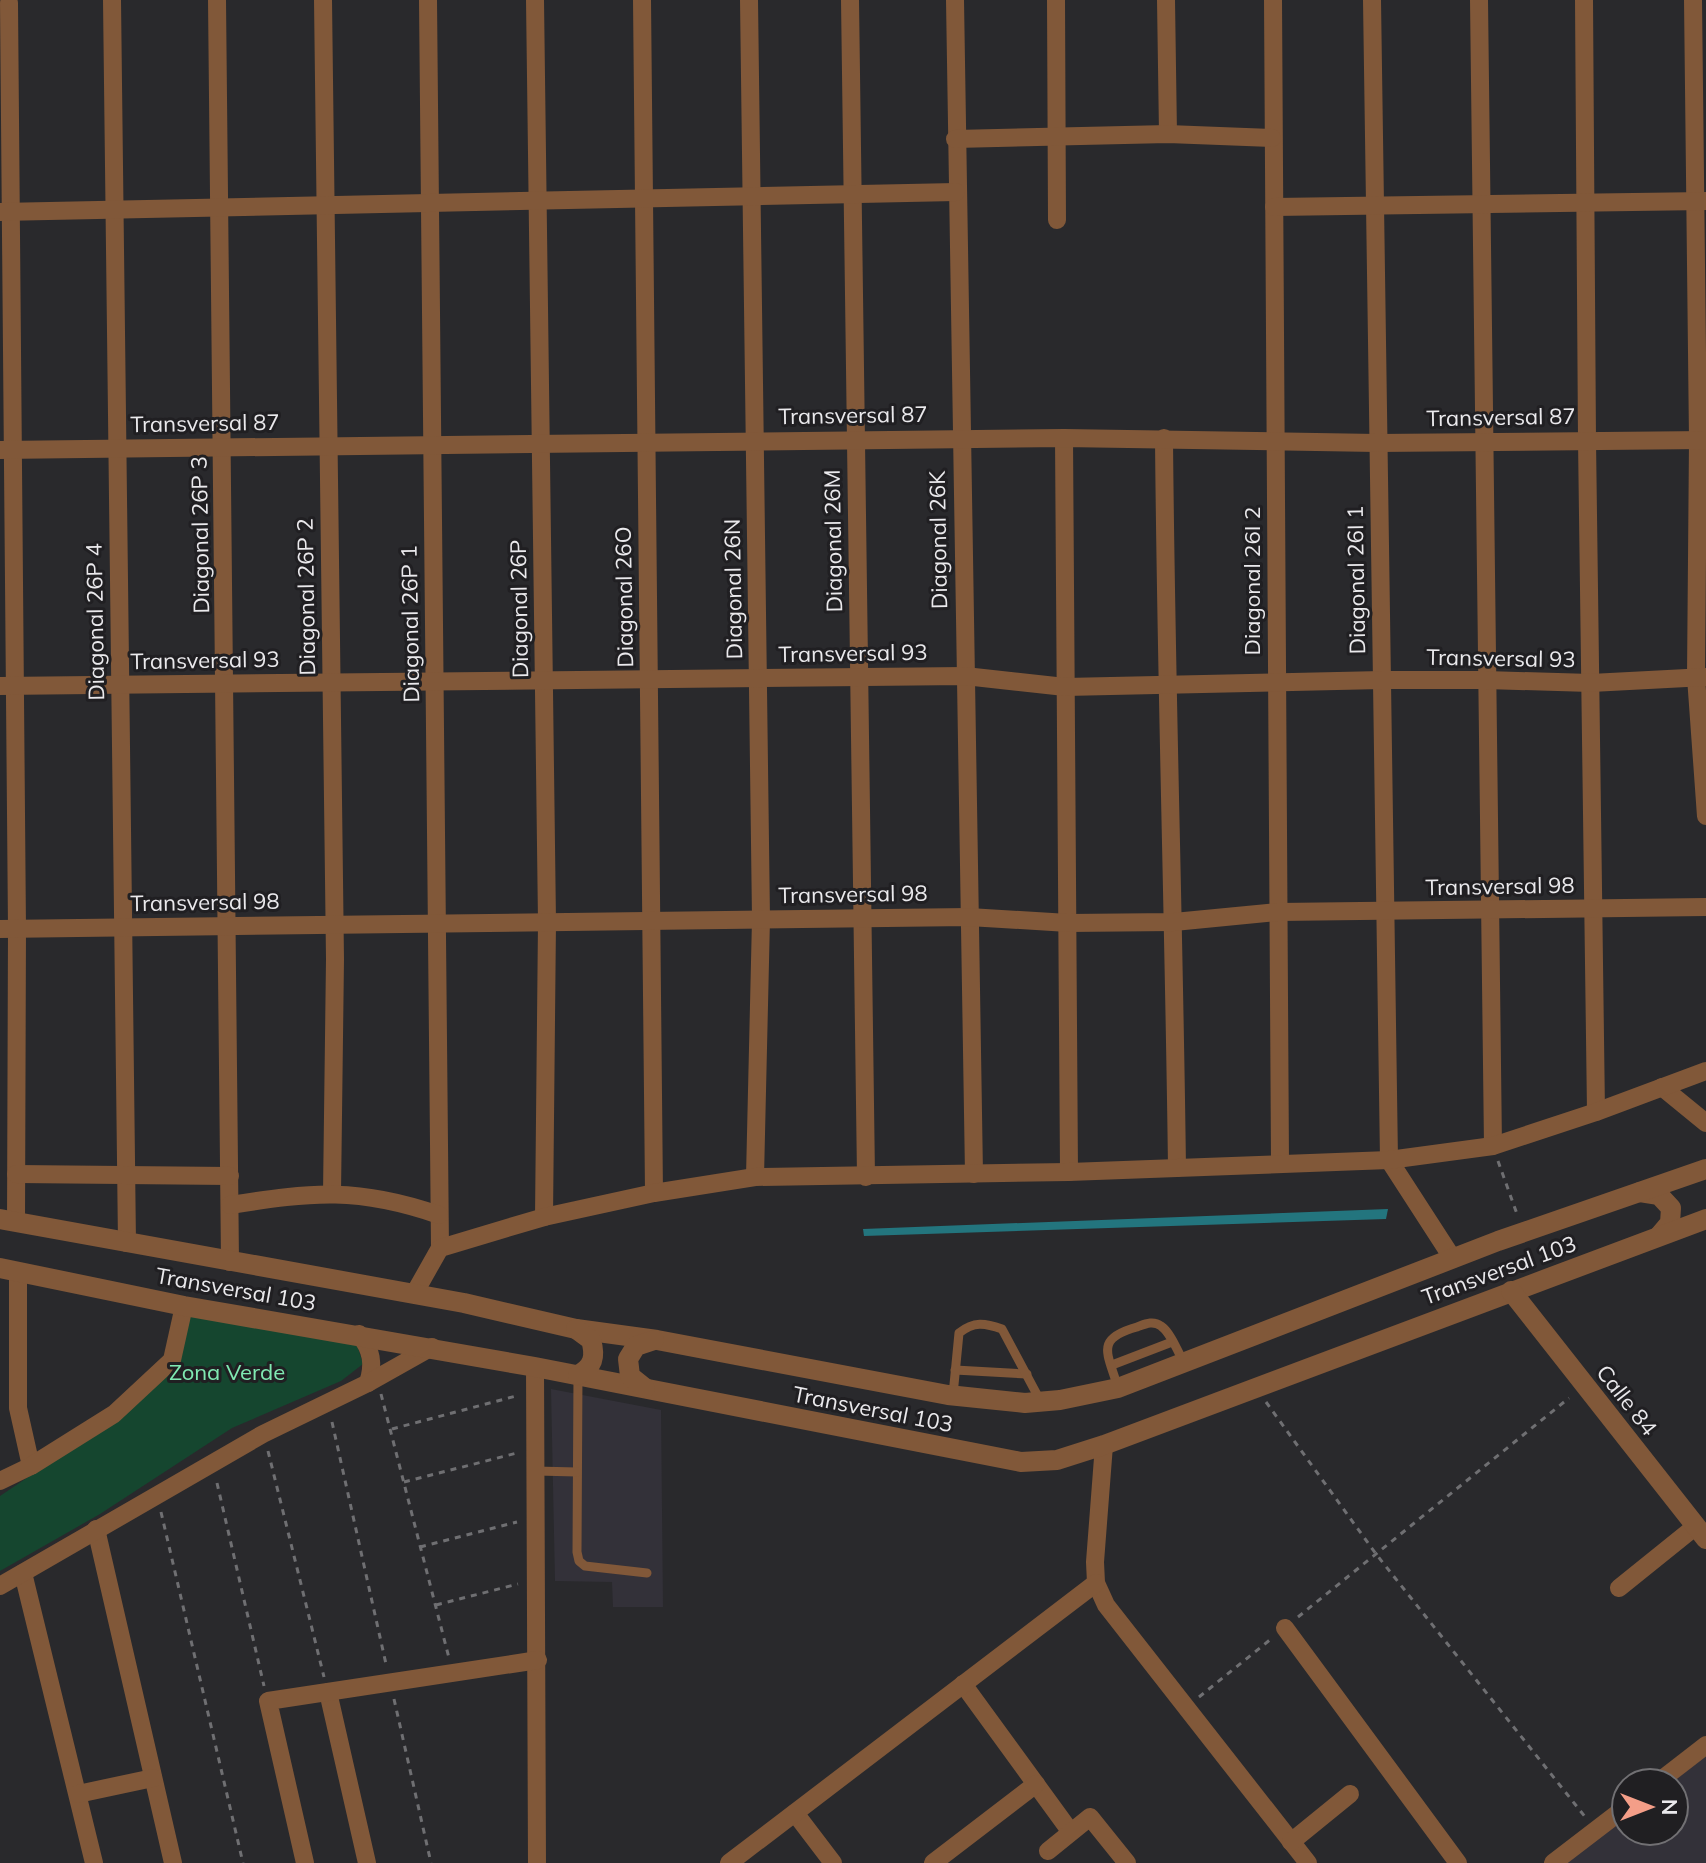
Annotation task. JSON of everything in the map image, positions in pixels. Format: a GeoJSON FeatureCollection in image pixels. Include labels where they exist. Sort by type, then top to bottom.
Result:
{"type":"FeatureCollection","features":[{"type":"Feature","properties":{"kind":"street","name":"Diagonal 26P 4"},"geometry":{"type":"LineString","coordinates":[[112,0],[127,1243]]}},
{"type":"Feature","properties":{"kind":"street","name":"Diagonal 26P 3"},"geometry":{"type":"LineString","coordinates":[[217,0],[230,1262]]}},
{"type":"Feature","properties":{"kind":"street","name":"Diagonal 26P 2"},"geometry":{"type":"LineString","coordinates":[[323,0],[335,925],[332,1194]]}},
{"type":"Feature","properties":{"kind":"street","name":"Diagonal 26P 1"},"geometry":{"type":"LineString","coordinates":[[428,0],[440,1248]]}},
{"type":"Feature","properties":{"kind":"street","name":"Diagonal 26P"},"geometry":{"type":"LineString","coordinates":[[535,0],[547,922],[544,1217]]}},
{"type":"Feature","properties":{"kind":"street","name":"Diagonal 26O"},"geometry":{"type":"LineString","coordinates":[[642,0],[654,1193]]}},
{"type":"Feature","properties":{"kind":"street","name":"Diagonal 26N"},"geometry":{"type":"LineString","coordinates":[[749,0],[761,919],[755,1177]]}},
{"type":"Feature","properties":{"kind":"street","name":"Diagonal 26M"},"geometry":{"type":"LineString","coordinates":[[850,0],[866,1177]]}},
{"type":"Feature","properties":{"kind":"street","name":"Diagonal 26K"},"geometry":{"type":"LineString","coordinates":[[955,0],[974,1174]]}},
{"type":"Feature","properties":{"kind":"street"},"geometry":{"type":"LineString","coordinates":[[1056,0],[1057,220]]}},
{"type":"Feature","properties":{"kind":"street"},"geometry":{"type":"LineString","coordinates":[[1166,0],[1168,134]]}},
{"type":"Feature","properties":{"kind":"street","name":"Diagonal 26I 2"},"geometry":{"type":"LineString","coordinates":[[1273,0],[1280,1162]]}},
{"type":"Feature","properties":{"kind":"street","name":"Diagonal 26I 1"},"geometry":{"type":"LineString","coordinates":[[1372,0],[1389,1160]]}},
{"type":"Feature","properties":{"kind":"street"},"geometry":{"type":"LineString","coordinates":[[1479,0],[1493,1146]]}},
{"type":"Feature","properties":{"kind":"street"},"geometry":{"type":"LineString","coordinates":[[1584,0],[1596,1112]]}},
{"type":"Feature","properties":{"kind":"street"},"geometry":{"type":"LineString","coordinates":[[1693,0],[1701,201],[1701,677],[1706,816]]}},
{"type":"Feature","properties":{"kind":"street"},"geometry":{"type":"LineString","coordinates":[[7,4],[8,929],[16,1174],[8,1221]]}},
{"type":"Feature","properties":{"kind":"street"},"geometry":{"type":"LineString","coordinates":[[955,139],[1168,134],[1272,138]]}},
{"type":"Feature","properties":{"kind":"street"},"geometry":{"type":"LineString","coordinates":[[5,212],[956,192]]}},
{"type":"Feature","properties":{"kind":"street"},"geometry":{"type":"LineString","coordinates":[[1274,207],[1701,201]]}},
{"type":"Feature","properties":{"kind":"street","name":"Transversal 87"},"geometry":{"type":"LineString","coordinates":[[6,450],[961,438],[1164,438],[1377,443],[1702,440]]}},
{"type":"Feature","properties":{"kind":"street"},"geometry":{"type":"LineString","coordinates":[[1064,438],[1069,1172]]}},
{"type":"Feature","properties":{"kind":"street"},"geometry":{"type":"LineString","coordinates":[[1164,438],[1177,1168]]}},
{"type":"Feature","properties":{"kind":"street","name":"Transversal 93"},"geometry":{"type":"LineString","coordinates":[[7,686],[965,676],[1065,687],[1382,680],[1591,683],[1701,677]]}},
{"type":"Feature","properties":{"kind":"street","name":"Transversal 98"},"geometry":{"type":"LineString","coordinates":[[8,929],[862,917],[969,917],[1068,923],[1174,922],[1278,912],[1706,907]]}},
{"type":"Feature","properties":{"kind":"street"},"geometry":{"type":"LineString","coordinates":[[414,1294],[440,1248],[544,1217],[654,1193],[755,1177],[1069,1172],[1389,1160],[1493,1146],[1706,1071]]}},
{"type":"Feature","properties":{"kind":"street"},"geometry":{"type":"LineString","coordinates":[[1662,1087],[1706,1123]]}},
{"type":"Feature","properties":{"kind":"street"},"geometry":{"type":"LineString","coordinates":[[1389,1160],[1453,1259]]}},
{"type":"Feature","properties":{"kind":"street","name":"Transversal 103"},"geometry":{"type":"LineString","coordinates":[[8,1221],[414,1294],[576,1329],[657,1340],[953,1395],[1025,1403],[1118,1388],[1453,1259],[1706,1169]]}},
{"type":"Feature","properties":{"kind":"street"},"geometry":{"type":"LineString","coordinates":[[16,1174],[230,1176]]}},
{"type":"Feature","properties":{"kind":"street"},"geometry":{"type":"LineString","coordinates":[[1639,1192],[1659,1195],[1671,1208],[1670,1223],[1655,1239]]}},
{"type":"Feature","properties":{"kind":"street"},"geometry":{"type":"LineString","coordinates":[[230,1205],[302,1194],[332,1194],[387,1199],[439,1215]]}},
{"type":"Feature","properties":{"kind":"street","name":"Transversal 103"},"geometry":{"type":"LineString","coordinates":[[9,1270],[184,1306],[432,1347],[1021,1462],[1057,1460],[1104,1445],[1706,1219]]}},
{"type":"Feature","properties":{"kind":"street"},"geometry":{"type":"LineString","coordinates":[[9,1270],[9,1407],[31,1466]]}},
{"type":"Feature","properties":{"kind":"street","name":"Calle 84"},"geometry":{"type":"LineString","coordinates":[[1511,1291],[1701,1533]]}},
{"type":"Feature","properties":{"kind":"street"},"geometry":{"type":"LineString","coordinates":[[0,1481],[31,1466],[114,1414],[172,1360],[184,1306]]}},
{"type":"Feature","properties":{"kind":"street"},"geometry":{"type":"LineString","coordinates":[[576,1329],[591,1340],[594,1355],[589,1369],[578,1375]]}},
{"type":"Feature","properties":{"kind":"street"},"geometry":{"type":"LineString","coordinates":[[359,1334],[370,1352],[372,1380]]}},
{"type":"Feature","properties":{"kind":"street"},"geometry":{"type":"LineString","coordinates":[[649,1390],[630,1376],[628,1359],[636,1346],[657,1340]]}},
{"type":"Feature","properties":{"kind":"street"},"geometry":{"type":"LineString","coordinates":[[0,1586],[263,1434],[432,1347]]}},
{"type":"Feature","properties":{"kind":"street"},"geometry":{"type":"LineString","coordinates":[[535,1367],[537,1863]]}},
{"type":"Feature","properties":{"kind":"street"},"geometry":{"type":"LineString","coordinates":[[1104,1445],[1095,1562],[1096,1583],[1106,1605],[1308,1863]]}},
{"type":"Feature","properties":{"kind":"street"},"geometry":{"type":"LineString","coordinates":[[96,1529],[173,1863]]}},
{"type":"Feature","properties":{"kind":"street"},"geometry":{"type":"LineString","coordinates":[[1619,1588],[1701,1533]]}},
{"type":"Feature","properties":{"kind":"street"},"geometry":{"type":"LineString","coordinates":[[23,1573],[94,1863]]}},
{"type":"Feature","properties":{"kind":"street"},"geometry":{"type":"LineString","coordinates":[[729,1863],[1096,1583]]}},
{"type":"Feature","properties":{"kind":"street"},"geometry":{"type":"LineString","coordinates":[[1285,1628],[1458,1863]]}},
{"type":"Feature","properties":{"kind":"street"},"geometry":{"type":"LineString","coordinates":[[305,1863],[268,1701],[538,1660]]}},
{"type":"Feature","properties":{"kind":"street"},"geometry":{"type":"LineString","coordinates":[[963,1684],[1070,1831]]}},
{"type":"Feature","properties":{"kind":"street"},"geometry":{"type":"LineString","coordinates":[[328,1692],[367,1863]]}},
{"type":"Feature","properties":{"kind":"street"},"geometry":{"type":"LineString","coordinates":[[1678,1767],[1706,1745]]}},
{"type":"Feature","properties":{"kind":"street"},"geometry":{"type":"LineString","coordinates":[[78,1794],[153,1778]]}},
{"type":"Feature","properties":{"kind":"street"},"geometry":{"type":"LineString","coordinates":[[933,1863],[1036,1784]]}},
{"type":"Feature","properties":{"kind":"street"},"geometry":{"type":"LineString","coordinates":[[1291,1842],[1350,1794]]}},
{"type":"Feature","properties":{"kind":"street"},"geometry":{"type":"LineString","coordinates":[[795,1813],[832,1862]]}},
{"type":"Feature","properties":{"kind":"street"},"geometry":{"type":"LineString","coordinates":[[1048,1851],[1090,1817],[1127,1863]]}},
{"type":"Feature","properties":{"kind":"street"},"geometry":{"type":"LineString","coordinates":[[1553,1863],[1610,1819]]}},
{"type":"Feature","properties":{"kind":"lane"},"geometry":{"type":"LineString","coordinates":[[953,1395],[959,1333],[966,1327],[983,1322],[1002,1329],[1041,1402]]}},
{"type":"Feature","properties":{"kind":"lane"},"geometry":{"type":"LineString","coordinates":[[1118,1388],[1108,1342],[1113,1335],[1126,1330],[1153,1322],[1162,1326],[1184,1363]]}},
{"type":"Feature","properties":{"kind":"lane"},"geometry":{"type":"LineString","coordinates":[[1112,1365],[1172,1342]]}},
{"type":"Feature","properties":{"kind":"lane"},"geometry":{"type":"LineString","coordinates":[[955,1370],[1027,1374]]}},
{"type":"Feature","properties":{"kind":"lane"},"geometry":{"type":"LineString","coordinates":[[578,1375],[579,1561],[585,1566],[647,1573]]}},
{"type":"Feature","properties":{"kind":"lane"},"geometry":{"type":"LineString","coordinates":[[536,1471],[577,1472]]}},
{"type":"Feature","properties":{"kind":"path"},"geometry":{"type":"LineString","coordinates":[[372,1380],[390,1429],[453,1673]]}},
{"type":"Feature","properties":{"kind":"path"},"geometry":{"type":"LineString","coordinates":[[1186,1708],[1585,1385]]}},
{"type":"Feature","properties":{"kind":"path"},"geometry":{"type":"LineString","coordinates":[[1255,1388],[1376,1554],[1595,1831]]}},
{"type":"Feature","properties":{"kind":"path"},"geometry":{"type":"LineString","coordinates":[[390,1429],[535,1391]]}},
{"type":"Feature","properties":{"kind":"path"},"geometry":{"type":"LineString","coordinates":[[327,1402],[431,1863]]}},
{"type":"Feature","properties":{"kind":"path"},"geometry":{"type":"LineString","coordinates":[[263,1434],[328,1692]]}},
{"type":"Feature","properties":{"kind":"path"},"geometry":{"type":"LineString","coordinates":[[403,1482],[536,1448]]}},
{"type":"Feature","properties":{"kind":"path"},"geometry":{"type":"LineString","coordinates":[[212,1464],[268,1701]]}},
{"type":"Feature","properties":{"kind":"path"},"geometry":{"type":"LineString","coordinates":[[157,1496],[243,1863]]}},
{"type":"Feature","properties":{"kind":"path"},"geometry":{"type":"LineString","coordinates":[[420,1547],[537,1517]]}},
{"type":"Feature","properties":{"kind":"path"},"geometry":{"type":"LineString","coordinates":[[435,1605],[537,1579]]}},
{"type":"Feature","properties":{"kind":"shaded area"},"geometry":{"type":"Polygon","coordinates":[[[551,1389],[661,1410],[663,1607],[613,1607],[612,1582],[555,1581],[551,1389]]]}},
{"type":"Feature","properties":{"kind":"shaded area"},"geometry":{"type":"Polygon","coordinates":[[[1706,1745],[1706,1863],[1554,1863],[1610,1819],[1610,1847],[1690,1847],[1690,1767],[1678,1767],[1706,1745]]]}},
{"type":"Feature","properties":{"kind":"green space","name":"Zona Verde"},"geometry":{"type":"Polygon","coordinates":[[[186,1310],[355,1338],[363,1364],[341,1381],[232,1428],[100,1514],[0,1571],[0,1496],[119,1416],[174,1362],[186,1310]]]}},
{"type":"Feature","properties":{"kind":"water"},"geometry":{"type":"Polygon","coordinates":[[[1388,1209],[1386,1219],[864,1236],[863,1229],[1388,1209]]]}}]}
